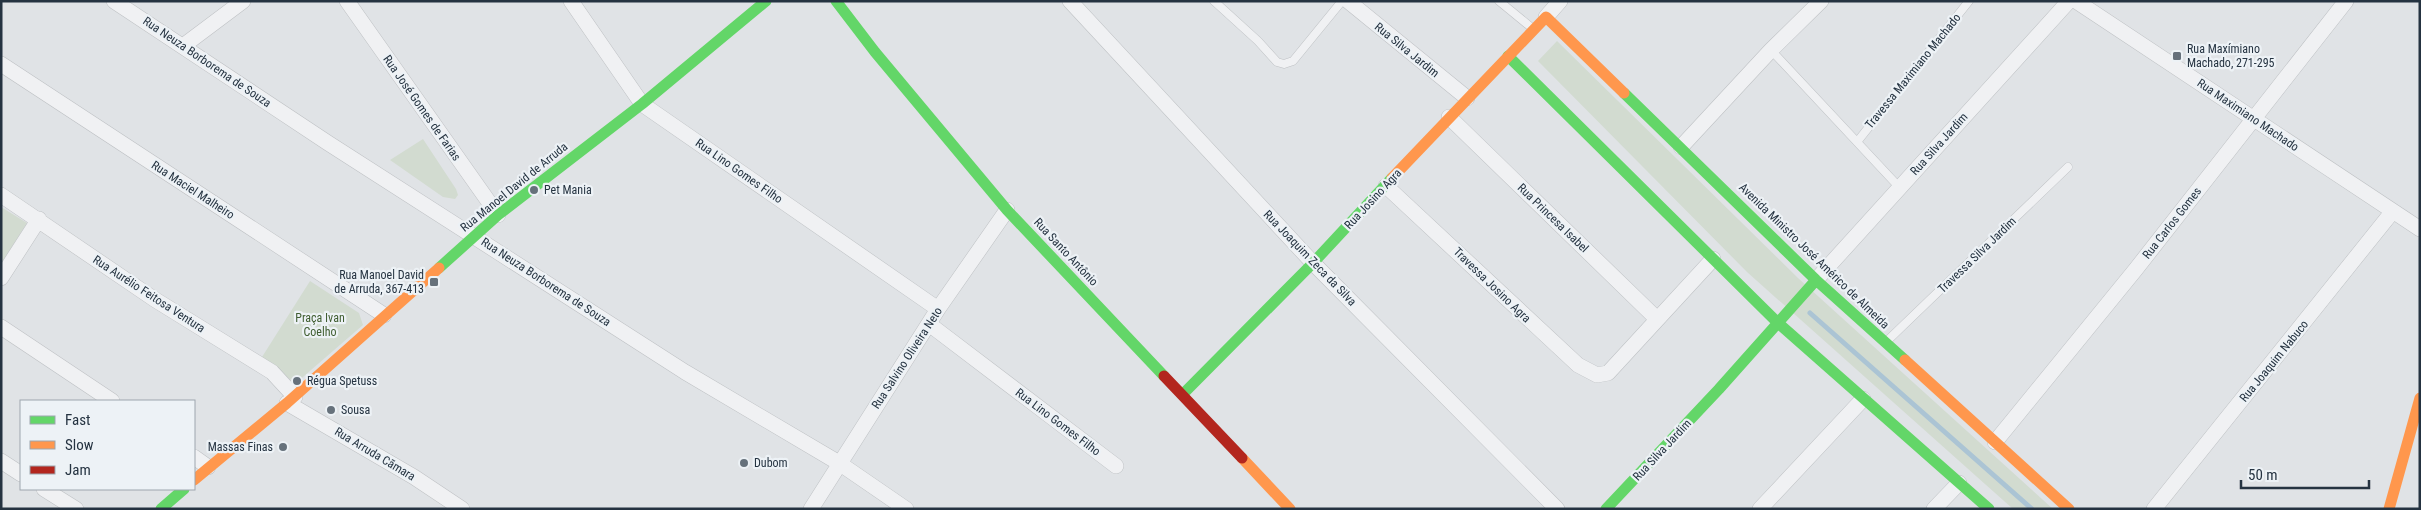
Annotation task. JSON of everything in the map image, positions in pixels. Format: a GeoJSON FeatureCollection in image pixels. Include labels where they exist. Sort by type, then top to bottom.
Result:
{"type":"FeatureCollection","features":[{"type":"Feature","properties":{"kind":"street","name":"Rua Neuza Borborema de Souza"},"geometry":{"type":"LineString","coordinates":[[114,1],[328,143],[685,372],[839,463],[906,509]]}},
{"type":"Feature","properties":{"kind":"street"},"geometry":{"type":"LineString","coordinates":[[183,46],[243,1]]}},
{"type":"Feature","properties":{"kind":"street","name":"Rua José Gomes de Farias"},"geometry":{"type":"LineString","coordinates":[[346,1],[498,215]]}},
{"type":"Feature","properties":{"kind":"street","name":"Rua Lino Gomes Filho"},"geometry":{"type":"LineString","coordinates":[[571,1],[642,104],[938,309]]}},
{"type":"Feature","properties":{"kind":"street","name":"Rua Manoel David de Arruda"},"geometry":{"type":"LineString","coordinates":[[195,479],[291,400],[498,215],[642,104],[766,1]]}},
{"type":"Feature","properties":{"kind":"street","name":"Rua Santo Antônio"},"geometry":{"type":"LineString","coordinates":[[836,1],[875,52],[1007,210],[1290,509]]}},
{"type":"Feature","properties":{"kind":"street","name":"Rua Joaquim Zeca da Silva"},"geometry":{"type":"LineString","coordinates":[[1070,1],[1313,263],[1557,509]]}},
{"type":"Feature","properties":{"kind":"street","name":"Rua Silva Jardim"},"geometry":{"type":"LineString","coordinates":[[1348,1],[1467,98]]}},
{"type":"Feature","properties":{"kind":"street","name":"Rua Josino Agra"},"geometry":{"type":"LineString","coordinates":[[1183,394],[1313,263],[1560,1]]}},
{"type":"Feature","properties":{"kind":"street"},"geometry":{"type":"LineString","coordinates":[[1681,147],[1771,50],[1822,1]]}},
{"type":"Feature","properties":{"kind":"street","name":"Rua Silva Jardim"},"geometry":{"type":"LineString","coordinates":[[1606,509],[2069,1]]}},
{"type":"Feature","properties":{"kind":"street","name":"Rua Maximiano Machado"},"geometry":{"type":"LineString","coordinates":[[2076,1],[2420,229]]}},
{"type":"Feature","properties":{"kind":"street","name":"Rua Carlos Gomes"},"geometry":{"type":"LineString","coordinates":[[1995,442],[2136,270],[2346,1]]}},
{"type":"Feature","properties":{"kind":"street","name":"Avenida Ministro José Américo de Almeida"},"geometry":{"type":"LineString","coordinates":[[1546,17],[1681,147],[1813,284],[1886,343],[2069,509]]}},
{"type":"Feature","properties":{"kind":"street"},"geometry":{"type":"LineString","coordinates":[[1508,56],[1713,259],[1863,399],[1989,509]]}},
{"type":"Feature","properties":{"kind":"street","name":"Rua Maciel Malheiro"},"geometry":{"type":"LineString","coordinates":[[1,64],[384,315]]}},
{"type":"Feature","properties":{"kind":"street","name":"Rua Princesa Isabel"},"geometry":{"type":"LineString","coordinates":[[1449,117],[1657,319]]}},
{"type":"Feature","properties":{"kind":"street","name":"Travessa Josino Agra"},"geometry":{"type":"LineString","coordinates":[[1386,186],[1578,365],[1591,373],[1603,375],[1608,372],[1657,319]]}},
{"type":"Feature","properties":{"kind":"street","name":"Rua Aurélio Feitosa Ventura"},"geometry":{"type":"LineString","coordinates":[[1,195],[39,219],[154,299],[272,372],[291,400]]}},
{"type":"Feature","properties":{"kind":"street","name":"Rua Salvino Oliveira Neto"},"geometry":{"type":"LineString","coordinates":[[811,509],[938,309],[1007,210]]}},
{"type":"Feature","properties":{"kind":"street","name":"Rua Joaquim Nabuco"},"geometry":{"type":"LineString","coordinates":[[2154,509],[2393,211]]}},
{"type":"Feature","properties":{"kind":"street"},"geometry":{"type":"LineString","coordinates":[[1,278],[39,219]]}},
{"type":"Feature","properties":{"kind":"street"},"geometry":{"type":"LineString","coordinates":[[1657,319],[1713,259]]}},
{"type":"Feature","properties":{"kind":"street","name":"Rua Lino Gomes Filho"},"geometry":{"type":"LineString","coordinates":[[929,324],[1116,466]]}},
{"type":"Feature","properties":{"kind":"street"},"geometry":{"type":"LineString","coordinates":[[1,327],[110,400]]}},
{"type":"Feature","properties":{"kind":"street"},"geometry":{"type":"LineString","coordinates":[[2389,509],[2420,398]]}},
{"type":"Feature","properties":{"kind":"street"},"geometry":{"type":"LineString","coordinates":[[1760,509],[1863,399]]}},
{"type":"Feature","properties":{"kind":"street","name":"Rua Arruda Cãmara"},"geometry":{"type":"LineString","coordinates":[[291,400],[462,509]]}},
{"type":"Feature","properties":{"kind":"street"},"geometry":{"type":"LineString","coordinates":[[195,458],[208,467]]}},
{"type":"Feature","properties":{"kind":"street"},"geometry":{"type":"LineString","coordinates":[[1,461],[20,473]]}},
{"type":"Feature","properties":{"kind":"street"},"geometry":{"type":"LineString","coordinates":[[1934,509],[1958,483]]}},
{"type":"Feature","properties":{"kind":"street"},"geometry":{"type":"LineString","coordinates":[[46,490],[76,509]]}},
{"type":"Feature","properties":{"kind":"street"},"geometry":{"type":"LineString","coordinates":[[161,509],[183,490]]}},
{"type":"Feature","properties":{"kind":"lane"},"geometry":{"type":"LineString","coordinates":[[1214,1],[1258,41],[1277,62],[1284,64],[1293,61],[1342,1]]}},
{"type":"Feature","properties":{"kind":"lane"},"geometry":{"type":"LineString","coordinates":[[1499,1],[1533,30]]}},
{"type":"Feature","properties":{"kind":"lane","name":"Travessa Maximiano Machado"},"geometry":{"type":"LineString","coordinates":[[1857,142],[1970,1]]}},
{"type":"Feature","properties":{"kind":"lane"},"geometry":{"type":"LineString","coordinates":[[1771,50],[1900,188]]}},
{"type":"Feature","properties":{"kind":"lane","name":"Travessa Silva Jardim"},"geometry":{"type":"LineString","coordinates":[[1886,343],[2068,167]]}},
{"type":"Feature","properties":{"kind":"green space"},"geometry":{"type":"Polygon","coordinates":[[[1557,41],[1798,278],[2053,509],[2013,509],[1747,272],[1538,61],[1557,41]]]}},
{"type":"Feature","properties":{"kind":"green space"},"geometry":{"type":"Polygon","coordinates":[[[423,139],[456,189],[458,195],[455,199],[443,197],[390,160],[423,139]]]}},
{"type":"Feature","properties":{"kind":"green space"},"geometry":{"type":"Polygon","coordinates":[[[1,207],[27,223],[1,264],[1,207]]]}},
{"type":"Feature","properties":{"kind":"green space","name":"Praça Ivan Coelho"},"geometry":{"type":"Polygon","coordinates":[[[310,281],[359,313],[363,325],[296,383],[262,357],[310,281]]]}},
{"type":"Feature","properties":{"kind":"waterway"},"geometry":{"type":"LineString","coordinates":[[1810,313],[2032,509]]}},
{"type":"Feature","properties":{"kind":"traffic: fast"},"geometry":{"type":"LineString","coordinates":[[439,268],[498,215],[642,104],[766,1]]}},
{"type":"Feature","properties":{"kind":"traffic: fast"},"geometry":{"type":"LineString","coordinates":[[836,1],[875,52],[1007,210],[1164,376]]}},
{"type":"Feature","properties":{"kind":"traffic: fast"},"geometry":{"type":"LineString","coordinates":[[1508,56],[1778,323],[1989,509]]}},
{"type":"Feature","properties":{"kind":"traffic: fast"},"geometry":{"type":"LineString","coordinates":[[1624,93],[1816,280],[1905,360]]}},
{"type":"Feature","properties":{"kind":"traffic: fast"},"geometry":{"type":"LineString","coordinates":[[1183,394],[1313,263],[1392,178]]}},
{"type":"Feature","properties":{"kind":"traffic: fast"},"geometry":{"type":"LineString","coordinates":[[1606,509],[1719,389],[1816,280]]}},
{"type":"Feature","properties":{"kind":"traffic: fast"},"geometry":{"type":"LineString","coordinates":[[161,509],[183,490]]}},
{"type":"Feature","properties":{"kind":"traffic: slow"},"geometry":{"type":"LineString","coordinates":[[1392,178],[1546,17],[1624,93]]}},
{"type":"Feature","properties":{"kind":"traffic: slow"},"geometry":{"type":"LineString","coordinates":[[195,479],[287,403],[439,268]]}},
{"type":"Feature","properties":{"kind":"traffic: slow"},"geometry":{"type":"LineString","coordinates":[[1905,360],[2069,509]]}},
{"type":"Feature","properties":{"kind":"traffic: slow"},"geometry":{"type":"LineString","coordinates":[[2389,509],[2420,398]]}},
{"type":"Feature","properties":{"kind":"traffic: slow"},"geometry":{"type":"LineString","coordinates":[[1242,458],[1290,509]]}},
{"type":"Feature","properties":{"kind":"traffic: jam"},"geometry":{"type":"LineString","coordinates":[[1164,376],[1242,458]]}},
{"type":"Feature","properties":{"kind":"place","name":"Rua Maxímiano Machado, 271-295"},"geometry":{"type":"Point","coordinates":[2177,56]}},
{"type":"Feature","properties":{"kind":"place","name":"Pet Mania"},"geometry":{"type":"Point","coordinates":[534,190]}},
{"type":"Feature","properties":{"kind":"place","name":"Rua Manoel David de Arruda, 367-413"},"geometry":{"type":"Point","coordinates":[434,282]}},
{"type":"Feature","properties":{"kind":"place","name":"Régua Spetuss"},"geometry":{"type":"Point","coordinates":[297,381]}},
{"type":"Feature","properties":{"kind":"place","name":"Sousa"},"geometry":{"type":"Point","coordinates":[331,410]}},
{"type":"Feature","properties":{"kind":"place","name":"Massas Finas"},"geometry":{"type":"Point","coordinates":[283,447]}},
{"type":"Feature","properties":{"kind":"place","name":"Dubom"},"geometry":{"type":"Point","coordinates":[744,463]}}]}
